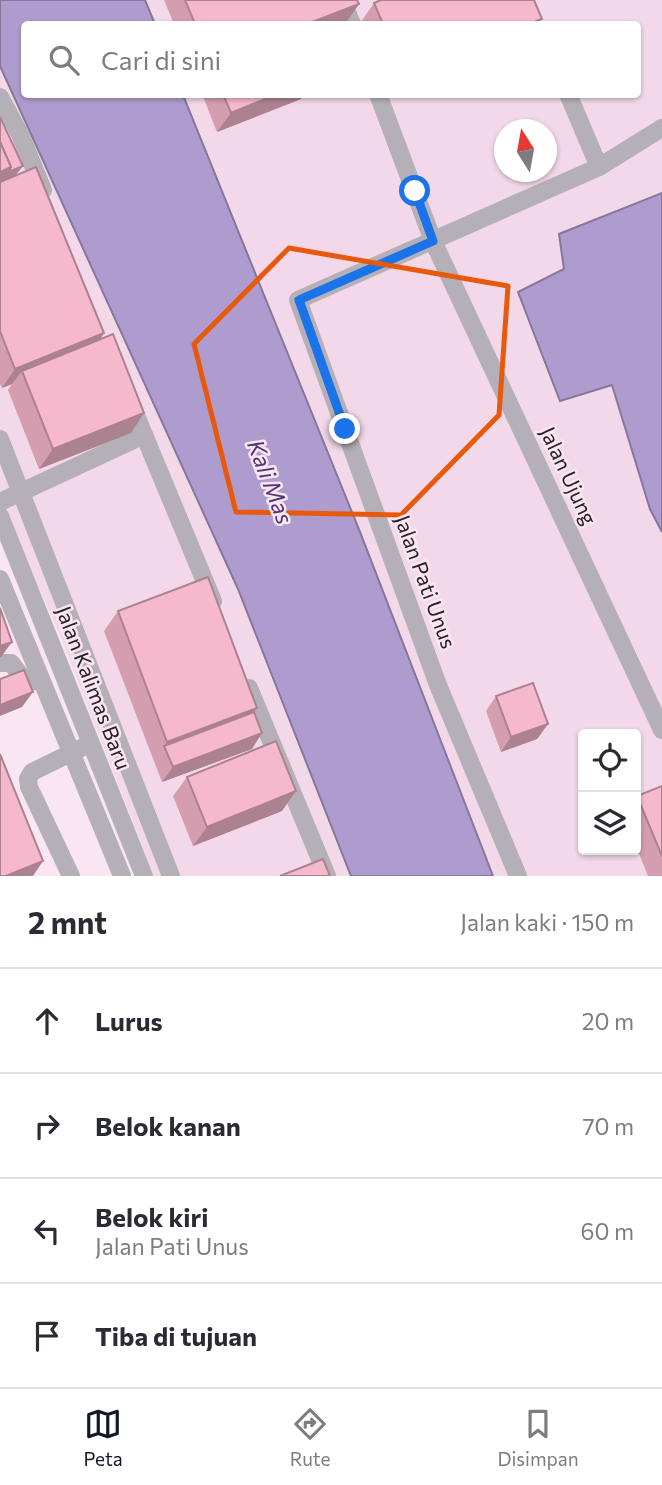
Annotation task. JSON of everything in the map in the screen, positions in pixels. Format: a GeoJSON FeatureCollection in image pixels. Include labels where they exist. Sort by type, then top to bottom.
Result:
{"type":"FeatureCollection","features":[{"type":"Feature","properties":{"kind":"street"},"geometry":{"type":"LineString","coordinates":[[342,0],[351,21]]}},
{"type":"Feature","properties":{"kind":"street"},"geometry":{"type":"LineString","coordinates":[[0,97],[20,134],[51,209]]}},
{"type":"Feature","properties":{"kind":"street","name":"Jalan Ujung"},"geometry":{"type":"LineString","coordinates":[[379,98],[433,241],[662,730]]}},
{"type":"Feature","properties":{"kind":"street"},"geometry":{"type":"LineString","coordinates":[[570,98],[599,167]]}},
{"type":"Feature","properties":{"kind":"street"},"geometry":{"type":"LineString","coordinates":[[433,241],[599,167],[662,128]]}},
{"type":"Feature","properties":{"kind":"street","name":"Jalan Pati Unus"},"geometry":{"type":"LineString","coordinates":[[433,241],[299,300],[438,685],[518,876]]}},
{"type":"Feature","properties":{"kind":"street"},"geometry":{"type":"LineString","coordinates":[[123,384],[218,613]]}},
{"type":"Feature","properties":{"kind":"street"},"geometry":{"type":"LineString","coordinates":[[0,502],[144,435]]}},
{"type":"Feature","properties":{"kind":"street"},"geometry":{"type":"LineString","coordinates":[[0,439],[23,492],[171,876]]}},
{"type":"Feature","properties":{"kind":"street","name":"Jalan Kalimas Baru"},"geometry":{"type":"LineString","coordinates":[[1,520],[144,876]]}},
{"type":"Feature","properties":{"kind":"street","name":"Jalan Kalimas Baru"},"geometry":{"type":"LineString","coordinates":[[0,579],[122,876]]}},
{"type":"Feature","properties":{"kind":"street"},"geometry":{"type":"LineString","coordinates":[[0,663],[11,663],[26,682],[43,680]]}},
{"type":"Feature","properties":{"kind":"street"},"geometry":{"type":"LineString","coordinates":[[244,675],[327,876]]}},
{"type":"Feature","properties":{"kind":"street"},"geometry":{"type":"LineString","coordinates":[[59,719],[103,700]]}},
{"type":"Feature","properties":{"kind":"street"},"geometry":{"type":"LineString","coordinates":[[71,876],[28,779],[32,772],[91,744]]}},
{"type":"Feature","properties":{"kind":"highlighted area"},"geometry":{"type":"Polygon","coordinates":[[[289,248],[508,286],[499,415],[401,515],[236,512],[194,344],[289,248]]]}},
{"type":"Feature","properties":{"kind":"shaded area"},"geometry":{"type":"Polygon","coordinates":[[[145,0],[662,0],[662,193],[559,234],[612,385],[650,509],[662,532],[662,876],[493,876],[360,532],[184,98],[641,98],[641,21],[154,21],[145,0]]]}},
{"type":"Feature","properties":{"kind":"shaded area"},"geometry":{"type":"Polygon","coordinates":[[[0,66],[238,589],[351,876],[154,876],[61,637],[0,499],[0,66]]]}},
{"type":"Feature","properties":{"kind":"water","name":"Kali Mas"},"geometry":{"type":"Polygon","coordinates":[[[0,0],[145,0],[154,21],[21,21],[21,98],[184,98],[360,532],[493,876],[351,876],[238,589],[0,66],[0,0]]]}},
{"type":"Feature","properties":{"kind":"water"},"geometry":{"type":"Polygon","coordinates":[[[662,193],[662,532],[650,509],[612,385],[560,401],[518,292],[564,269],[559,234],[662,193]]]}},
{"type":"Feature","properties":{"kind":"building"},"geometry":{"type":"Polygon","coordinates":[[[185,0],[357,0],[359,4],[315,21],[194,21],[185,0]]]}},
{"type":"Feature","properties":{"kind":"building"},"geometry":{"type":"Polygon","coordinates":[[[381,0],[534,0],[542,19],[382,21],[374,3],[381,0]]]}},
{"type":"Feature","properties":{"kind":"building"},"geometry":{"type":"Polygon","coordinates":[[[225,98],[267,98],[231,113],[225,98]]]}},
{"type":"Feature","properties":{"kind":"building"},"geometry":{"type":"Polygon","coordinates":[[[0,117],[23,166],[8,172],[11,167],[0,142],[0,117]]]}},
{"type":"Feature","properties":{"kind":"building"},"geometry":{"type":"Polygon","coordinates":[[[0,142],[11,167],[0,172],[0,142]]]}},
{"type":"Feature","properties":{"kind":"building"},"geometry":{"type":"Polygon","coordinates":[[[36,167],[104,333],[15,369],[0,331],[0,182],[36,167]]]}},
{"type":"Feature","properties":{"kind":"building"},"geometry":{"type":"Polygon","coordinates":[[[113,334],[144,413],[53,449],[22,371],[113,334]]]}},
{"type":"Feature","properties":{"kind":"building"},"geometry":{"type":"Polygon","coordinates":[[[208,577],[257,708],[167,742],[118,611],[208,577]]]}},
{"type":"Feature","properties":{"kind":"building"},"geometry":{"type":"Polygon","coordinates":[[[0,608],[12,642],[0,646],[0,608]]]}},
{"type":"Feature","properties":{"kind":"building"},"geometry":{"type":"Polygon","coordinates":[[[24,670],[33,692],[0,705],[0,679],[24,670]]]}},
{"type":"Feature","properties":{"kind":"building"},"geometry":{"type":"Polygon","coordinates":[[[533,683],[548,724],[511,737],[496,696],[533,683]]]}},
{"type":"Feature","properties":{"kind":"building"},"geometry":{"type":"Polygon","coordinates":[[[254,712],[262,733],[173,767],[164,746],[254,712]]]}},
{"type":"Feature","properties":{"kind":"building"},"geometry":{"type":"Polygon","coordinates":[[[276,741],[296,791],[207,827],[187,777],[276,741]]]}},
{"type":"Feature","properties":{"kind":"building"},"geometry":{"type":"Polygon","coordinates":[[[0,754],[43,861],[6,876],[0,876],[0,754]]]}},
{"type":"Feature","properties":{"kind":"building"},"geometry":{"type":"Polygon","coordinates":[[[662,786],[662,856],[641,806],[641,794],[662,786]]]}},
{"type":"Feature","properties":{"kind":"building"},"geometry":{"type":"Polygon","coordinates":[[[323,859],[330,876],[280,876],[323,859]]]}},
{"type":"Feature","properties":{"kind":"route"},"geometry":{"type":"LineString","coordinates":[[345,429],[299,300],[433,241],[415,191]]}}]}
